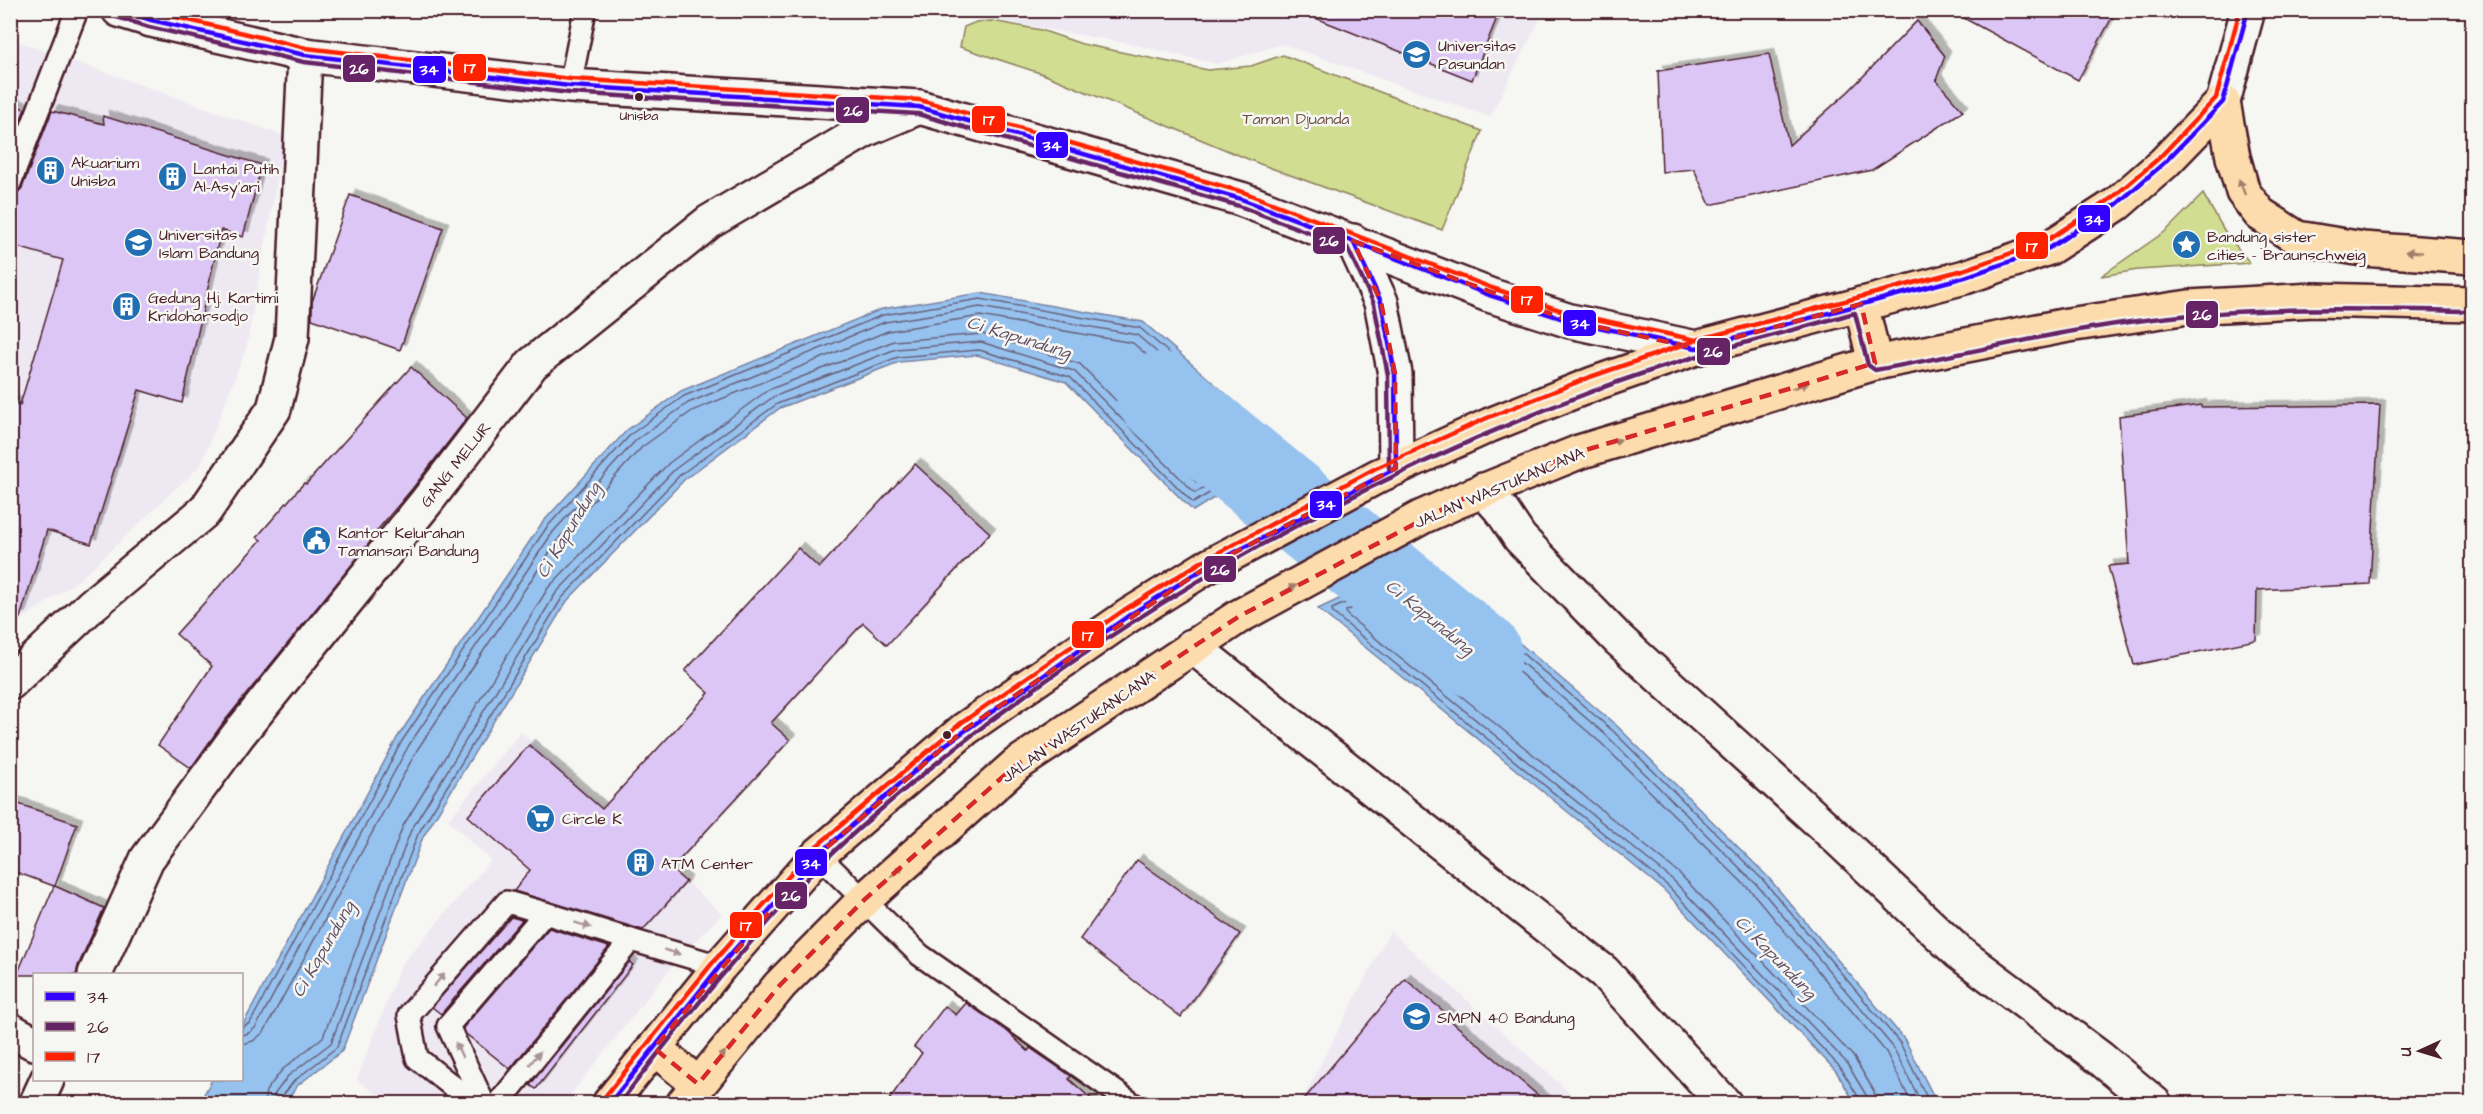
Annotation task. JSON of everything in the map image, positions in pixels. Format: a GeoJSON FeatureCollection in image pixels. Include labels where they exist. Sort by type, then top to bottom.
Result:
{"type":"FeatureCollection","features":[{"type":"Feature","properties":{"kind":"main road"},"geometry":{"type":"LineString","coordinates":[[2223,102],[2233,157],[2243,192],[2260,214],[2297,238],[2363,249],[2472,257]]}},
{"type":"Feature","properties":{"kind":"main road"},"geometry":{"type":"LineString","coordinates":[[609,1104],[720,966],[818,855],[965,729],[1128,616],[1205,568],[1387,472],[1490,425],[1593,384],[1696,348],[1965,277],[2049,248],[2117,204],[2164,163],[2223,102]]}},
{"type":"Feature","properties":{"kind":"main road","name":"JALAN WASTUKANCANA"},"geometry":{"type":"LineString","coordinates":[[691,1094],[780,985],[864,900],[1016,765],[1238,617],[1422,517],[1580,452],[1875,363],[2068,325],[2189,308],[2314,300],[2472,304]]}},
{"type":"Feature","properties":{"kind":"main road"},"geometry":{"type":"LineString","coordinates":[[1861,304],[1875,363]]}},
{"type":"Feature","properties":{"kind":"main road"},"geometry":{"type":"LineString","coordinates":[[654,1048],[691,1094]]}},
{"type":"Feature","properties":{"kind":"street"},"geometry":{"type":"LineString","coordinates":[[119,10],[151,20],[305,55],[570,86],[919,106],[1241,199],[1489,295],[1570,321],[1696,348]]}},
{"type":"Feature","properties":{"kind":"street"},"geometry":{"type":"LineString","coordinates":[[2223,102],[2248,10]]}},
{"type":"Feature","properties":{"kind":"street"},"geometry":{"type":"LineString","coordinates":[[10,683],[92,605],[205,511],[274,409],[292,338],[305,55]]}},
{"type":"Feature","properties":{"kind":"street","name":"GANG MELUR"},"geometry":{"type":"LineString","coordinates":[[95,973],[147,860],[238,735],[427,501],[532,364],[709,222],[867,129],[919,106]]}},
{"type":"Feature","properties":{"kind":"street"},"geometry":{"type":"LineString","coordinates":[[1353,242],[1381,302],[1395,374],[1387,472]]}},
{"type":"Feature","properties":{"kind":"street"},"geometry":{"type":"LineString","coordinates":[[1483,490],[1502,511],[1520,538],[1618,639],[1837,838],[1958,952],[2100,1058],[2156,1104]]}},
{"type":"Feature","properties":{"kind":"street"},"geometry":{"type":"LineString","coordinates":[[1192,646],[1604,972],[1725,1104]]}},
{"type":"Feature","properties":{"kind":"street"},"geometry":{"type":"LineString","coordinates":[[10,1030],[33,1042]]}},
{"type":"Feature","properties":{"kind":"street"},"geometry":{"type":"LineString","coordinates":[[36,1104],[46,1081]]}},
{"type":"Feature","properties":{"kind":"lane"},"geometry":{"type":"LineString","coordinates":[[10,183],[77,10]]}},
{"type":"Feature","properties":{"kind":"lane"},"geometry":{"type":"LineString","coordinates":[[570,86],[585,10]]}},
{"type":"Feature","properties":{"kind":"lane"},"geometry":{"type":"LineString","coordinates":[[818,855],[920,955],[1133,1104]]}},
{"type":"Feature","properties":{"kind":"lane"},"geometry":{"type":"LineString","coordinates":[[475,1104],[417,1058],[408,1016],[507,902],[720,966]]}},
{"type":"Feature","properties":{"kind":"lane"},"geometry":{"type":"LineString","coordinates":[[484,1104],[448,1026],[545,914]]}},
{"type":"Feature","properties":{"kind":"lane"},"geometry":{"type":"LineString","coordinates":[[498,1104],[631,940]]}},
{"type":"Feature","properties":{"kind":"highlighted area"},"geometry":{"type":"Polygon","coordinates":[[[1353,241],[1570,321],[1696,348],[1861,304],[1875,363],[1579,452],[1458,501],[1238,617],[1016,765],[864,900],[780,985],[698,1084],[654,1048],[818,855],[965,729],[1205,568],[1396,468],[1395,374],[1381,302],[1353,241]]]}},
{"type":"Feature","properties":{"kind":"shaded area","name":"Universitas Pasundan"},"geometry":{"type":"Polygon","coordinates":[[[943,11],[1544,11],[1490,117],[1282,44],[1217,64],[1132,44],[943,11]]]}},
{"type":"Feature","properties":{"kind":"shaded area","name":"Universitas Islam Bandung"},"geometry":{"type":"Polygon","coordinates":[[[11,39],[285,136],[246,349],[201,465],[80,579],[11,627],[11,39]]]}},
{"type":"Feature","properties":{"kind":"shaded area"},"geometry":{"type":"Polygon","coordinates":[[[521,732],[722,914],[681,955],[564,1103],[389,1103],[357,1080],[401,965],[491,860],[448,820],[521,732]]]}},
{"type":"Feature","properties":{"kind":"shaded area","name":"SMPN 40 Bandung"},"geometry":{"type":"Polygon","coordinates":[[[1390,931],[1581,1103],[1300,1104],[1390,931]]]}},
{"type":"Feature","properties":{"kind":"green space","name":"Taman Djuanda"},"geometry":{"type":"Polygon","coordinates":[[[992,21],[1041,30],[1082,44],[1208,70],[1251,66],[1283,55],[1482,131],[1442,230],[1260,164],[1043,74],[960,47],[964,27],[976,22],[992,21]]]}},
{"type":"Feature","properties":{"kind":"green space"},"geometry":{"type":"Polygon","coordinates":[[[2203,194],[2227,235],[2250,263],[2138,270],[2101,276],[2166,231],[2203,194]]]}},
{"type":"Feature","properties":{"kind":"water"},"geometry":{"type":"Polygon","coordinates":[[[980,293],[1143,322],[1291,450],[1193,511],[1066,382],[977,355],[899,362],[780,408],[685,479],[567,601],[423,837],[342,1051],[298,1085],[285,1103],[199,1103],[211,1081],[243,1081],[243,1024],[397,738],[542,523],[627,430],[681,391],[882,309],[980,293]]]}},
{"type":"Feature","properties":{"kind":"water"},"geometry":{"type":"Polygon","coordinates":[[[1422,560],[1617,726],[1767,876],[1905,1040],[1937,1103],[1855,1103],[1836,1071],[1664,890],[1318,609],[1422,560]]]}},
{"type":"Feature","properties":{"kind":"building"},"geometry":{"type":"Polygon","coordinates":[[[1304,10],[1500,10],[1472,80],[1303,13],[1304,10]]]}},
{"type":"Feature","properties":{"kind":"building"},"geometry":{"type":"Polygon","coordinates":[[[1949,10],[2116,10],[2078,80],[1949,10]]]}},
{"type":"Feature","properties":{"kind":"building"},"geometry":{"type":"Polygon","coordinates":[[[1917,21],[1945,56],[1936,80],[1963,111],[1872,170],[1710,205],[1694,169],[1662,172],[1658,71],[1769,54],[1789,145],[1849,91],[1917,21]]]}},
{"type":"Feature","properties":{"kind":"building"},"geometry":{"type":"Polygon","coordinates":[[[10,104],[25,109],[10,146],[10,104]]]}},
{"type":"Feature","properties":{"kind":"building","name":"Universitas Islam Bandung"},"geometry":{"type":"Polygon","coordinates":[[[52,111],[104,124],[103,116],[262,165],[243,237],[221,230],[182,403],[139,390],[91,544],[47,530],[20,618],[10,617],[10,401],[20,405],[63,260],[10,245],[10,196],[22,188],[52,111]]]}},
{"type":"Feature","properties":{"kind":"building"},"geometry":{"type":"Polygon","coordinates":[[[350,195],[443,228],[400,350],[312,319],[312,302],[350,195]]]}},
{"type":"Feature","properties":{"kind":"building"},"geometry":{"type":"Polygon","coordinates":[[[411,367],[467,418],[369,540],[371,541],[223,723],[191,768],[158,745],[212,666],[176,634],[261,540],[257,537],[304,483],[306,484],[411,367]]]}},
{"type":"Feature","properties":{"kind":"building"},"geometry":{"type":"Polygon","coordinates":[[[2201,405],[2201,407],[2380,405],[2370,584],[2257,590],[2256,640],[2134,665],[2108,566],[2129,564],[2119,416],[2201,405]]]}},
{"type":"Feature","properties":{"kind":"building"},"geometry":{"type":"Polygon","coordinates":[[[915,464],[990,533],[887,645],[863,623],[771,723],[790,740],[671,869],[686,882],[643,930],[514,891],[530,870],[468,816],[529,745],[602,809],[709,693],[685,671],[798,548],[819,568],[915,464]]]}},
{"type":"Feature","properties":{"kind":"building"},"geometry":{"type":"Polygon","coordinates":[[[10,801],[77,824],[55,886],[104,908],[76,973],[17,975],[54,886],[10,870],[10,801]]]}},
{"type":"Feature","properties":{"kind":"building"},"geometry":{"type":"Polygon","coordinates":[[[1137,860],[1240,934],[1181,1017],[1080,939],[1137,860]]]}},
{"type":"Feature","properties":{"kind":"building"},"geometry":{"type":"Polygon","coordinates":[[[511,917],[522,920],[441,1014],[432,1007],[511,917]]]}},
{"type":"Feature","properties":{"kind":"building"},"geometry":{"type":"Polygon","coordinates":[[[549,928],[609,947],[510,1069],[466,1034],[463,1028],[549,928]]]}},
{"type":"Feature","properties":{"kind":"building"},"geometry":{"type":"Polygon","coordinates":[[[629,962],[633,965],[536,1089],[530,1085],[629,962]]]}},
{"type":"Feature","properties":{"kind":"building","name":"SMPN 40 Bandung"},"geometry":{"type":"Polygon","coordinates":[[[1405,979],[1453,1019],[1451,1021],[1548,1104],[1300,1104],[1405,979]]]}},
{"type":"Feature","properties":{"kind":"building"},"geometry":{"type":"Polygon","coordinates":[[[966,1003],[1007,1031],[1028,1051],[1030,1048],[1071,1076],[1069,1079],[1097,1104],[886,1104],[922,1053],[914,1047],[945,1006],[956,1015],[966,1003]]]}},
{"type":"Feature","properties":{"kind":"waterway","name":"Ci Kapundung"},"geometry":{"type":"LineString","coordinates":[[1160,396],[1478,655]]}},
{"type":"Feature","properties":{"kind":"transit line","name":"34"},"geometry":{"type":"LineString","coordinates":[[121,10],[151,20],[305,55],[570,86],[919,107],[1241,199],[1353,241],[1381,302],[1395,374],[1396,468],[1205,568],[1128,616],[945,745],[818,855],[720,966],[609,1104]]}},
{"type":"Feature","properties":{"kind":"transit line","name":"17"},"geometry":{"type":"LineString","coordinates":[[146,10],[306,48],[571,79],[920,100],[1243,192],[1492,288],[1572,314],[1696,340],[1963,270],[2046,241],[2112,198],[2159,158],[2216,98],[2240,10]]}},
{"type":"Feature","properties":{"kind":"transit line","name":"34"},"geometry":{"type":"LineString","coordinates":[[1326,231],[1489,295],[1570,321],[1696,348],[1965,277],[2049,248],[2117,204],[2164,163],[2223,102],[2248,10]]}},
{"type":"Feature","properties":{"kind":"transit line","name":"26"},"geometry":{"type":"LineString","coordinates":[[117,17],[149,27],[304,62],[570,93],[918,114],[1239,206],[1347,247],[1374,304],[1388,375],[1389,468]]}},
{"type":"Feature","properties":{"kind":"transit line","name":"26"},"geometry":{"type":"LineString","coordinates":[[619,1104],[669,1039],[739,955],[806,880],[871,818],[954,749],[1103,641],[1261,545],[1426,461],[1510,424],[1628,378],[1724,348],[1855,313],[1868,365],[1875,370],[2083,329],[2193,315],[2312,309],[2472,311]]}},
{"type":"Feature","properties":{"kind":"transit line","name":"17"},"geometry":{"type":"LineString","coordinates":[[603,1099],[714,961],[812,850],[961,723],[1124,610],[1201,562],[1374,469],[1487,418],[1590,377],[1694,341]]}},
{"type":"Feature","properties":{"kind":"place","name":"Universitas Pasundan"},"geometry":{"type":"Point","coordinates":[1417,54]}},
{"type":"Feature","properties":{"kind":"place","name":"Unisba"},"geometry":{"type":"Point","coordinates":[639,97]}},
{"type":"Feature","properties":{"kind":"place","name":"Akuarium Unisba"},"geometry":{"type":"Point","coordinates":[50,171]}},
{"type":"Feature","properties":{"kind":"place","name":"Lantai Putih Al-Asy'ari"},"geometry":{"type":"Point","coordinates":[172,177]}},
{"type":"Feature","properties":{"kind":"place","name":"Universitas Islam Bandung"},"geometry":{"type":"Point","coordinates":[138,243]}},
{"type":"Feature","properties":{"kind":"place","name":"Bandung sister cities - Braunschweig"},"geometry":{"type":"Point","coordinates":[2186,245]}},
{"type":"Feature","properties":{"kind":"place","name":"Gedung Hj. Kartimi Kridoharsodjo"},"geometry":{"type":"Point","coordinates":[127,306]}},
{"type":"Feature","properties":{"kind":"place","name":"Kantor Kelurahan Tamansari Bandung"},"geometry":{"type":"Point","coordinates":[317,541]}},
{"type":"Feature","properties":{"kind":"place","name":"Circle K"},"geometry":{"type":"Point","coordinates":[541,818]}},
{"type":"Feature","properties":{"kind":"place","name":"ATM Center"},"geometry":{"type":"Point","coordinates":[640,863]}},
{"type":"Feature","properties":{"kind":"place","name":"SMPN 40 Bandung"},"geometry":{"type":"Point","coordinates":[1416,1017]}}]}
